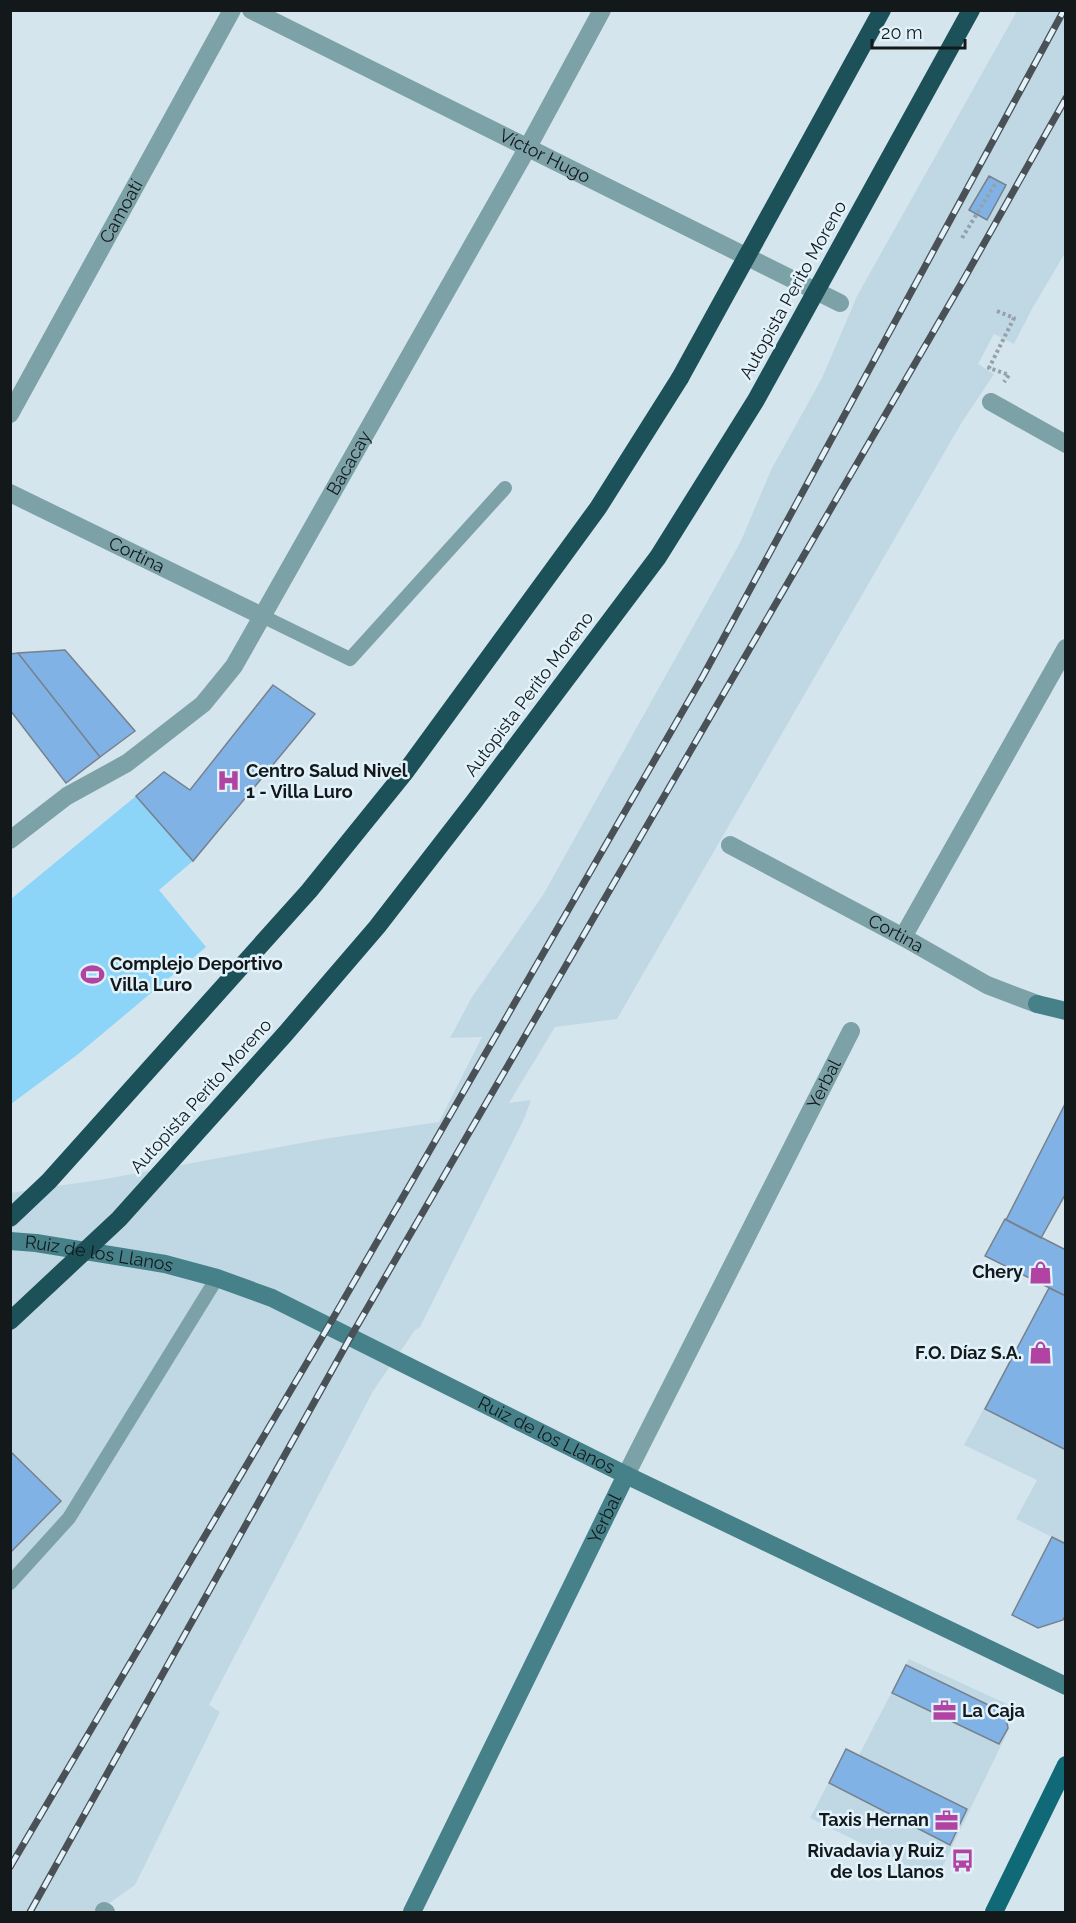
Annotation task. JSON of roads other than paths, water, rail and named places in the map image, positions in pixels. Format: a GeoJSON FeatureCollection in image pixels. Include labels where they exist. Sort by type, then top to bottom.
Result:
{"type":"FeatureCollection","features":[{"type":"Feature","properties":{"kind":"highway"},"geometry":{"type":"LineString","coordinates":[[10,1218],[50,1181],[309,891],[406,771],[598,508],[681,378],[882,10]]}},
{"type":"Feature","properties":{"kind":"highway","name":"Autopista Perito Moreno"},"geometry":{"type":"LineString","coordinates":[[10,1321],[119,1219],[286,1033],[377,927],[658,557],[756,400],[971,10]]}},
{"type":"Feature","properties":{"kind":"main road"},"geometry":{"type":"LineString","coordinates":[[994,1912],[1065,1765]]}},
{"type":"Feature","properties":{"kind":"street","name":"Camoatí"},"geometry":{"type":"LineString","coordinates":[[10,414],[232,10]]}},
{"type":"Feature","properties":{"kind":"street","name":"Víctor Hugo"},"geometry":{"type":"LineString","coordinates":[[251,10],[840,303]]}},
{"type":"Feature","properties":{"kind":"street","name":"Bacacay"},"geometry":{"type":"LineString","coordinates":[[10,840],[67,796],[127,763],[203,704],[234,666],[528,147],[602,10]]}},
{"type":"Feature","properties":{"kind":"street"},"geometry":{"type":"LineString","coordinates":[[991,402],[1065,444]]}},
{"type":"Feature","properties":{"kind":"street","name":"Cortina"},"geometry":{"type":"LineString","coordinates":[[10,493],[262,616]]}},
{"type":"Feature","properties":{"kind":"street"},"geometry":{"type":"LineString","coordinates":[[903,937],[1065,648]]}},
{"type":"Feature","properties":{"kind":"street","name":"Cortina"},"geometry":{"type":"LineString","coordinates":[[730,845],[903,937],[987,985],[1037,1004],[1065,1011]]}},
{"type":"Feature","properties":{"kind":"street"},"geometry":{"type":"LineString","coordinates":[[1037,1004],[1065,999]]}},
{"type":"Feature","properties":{"kind":"street","name":"Yerbal"},"geometry":{"type":"LineString","coordinates":[[412,1912],[626,1475],[851,1031]]}},
{"type":"Feature","properties":{"kind":"street","name":"Ruiz de los Llanos"},"geometry":{"type":"LineString","coordinates":[[10,1241],[36,1242],[165,1264],[217,1278],[272,1298],[626,1475],[1065,1686]]}},
{"type":"Feature","properties":{"kind":"lane"},"geometry":{"type":"LineString","coordinates":[[262,616],[350,659],[505,488]]}},
{"type":"Feature","properties":{"kind":"lane"},"geometry":{"type":"LineString","coordinates":[[10,1583],[69,1518],[217,1278]]}},
{"type":"Feature","properties":{"kind":"railway"},"geometry":{"type":"LineString","coordinates":[[10,1867],[328,1327],[703,676],[1064,10]]}},
{"type":"Feature","properties":{"kind":"railway"},"geometry":{"type":"LineString","coordinates":[[30,1912],[350,1338],[964,279],[1066,98]]}},
{"type":"Feature","properties":{"kind":"place","name":"Centro Salud Nivel 1 - Villa Luro"},"geometry":{"type":"Point","coordinates":[228,781]}},
{"type":"Feature","properties":{"kind":"place","name":"Complejo Deportivo Villa Luro"},"geometry":{"type":"Point","coordinates":[92,974]}},
{"type":"Feature","properties":{"kind":"place","name":"Chery"},"geometry":{"type":"Point","coordinates":[1041,1272]}},
{"type":"Feature","properties":{"kind":"place","name":"F.O. Díaz S.A."},"geometry":{"type":"Point","coordinates":[1040,1353]}},
{"type":"Feature","properties":{"kind":"place","name":"La Caja"},"geometry":{"type":"Point","coordinates":[944,1711]}},
{"type":"Feature","properties":{"kind":"place","name":"Taxis Hernan"},"geometry":{"type":"Point","coordinates":[947,1820]}},
{"type":"Feature","properties":{"kind":"place","name":"Rivadavia y Ruiz de los Llanos"},"geometry":{"type":"Point","coordinates":[962,1861]}}]}
